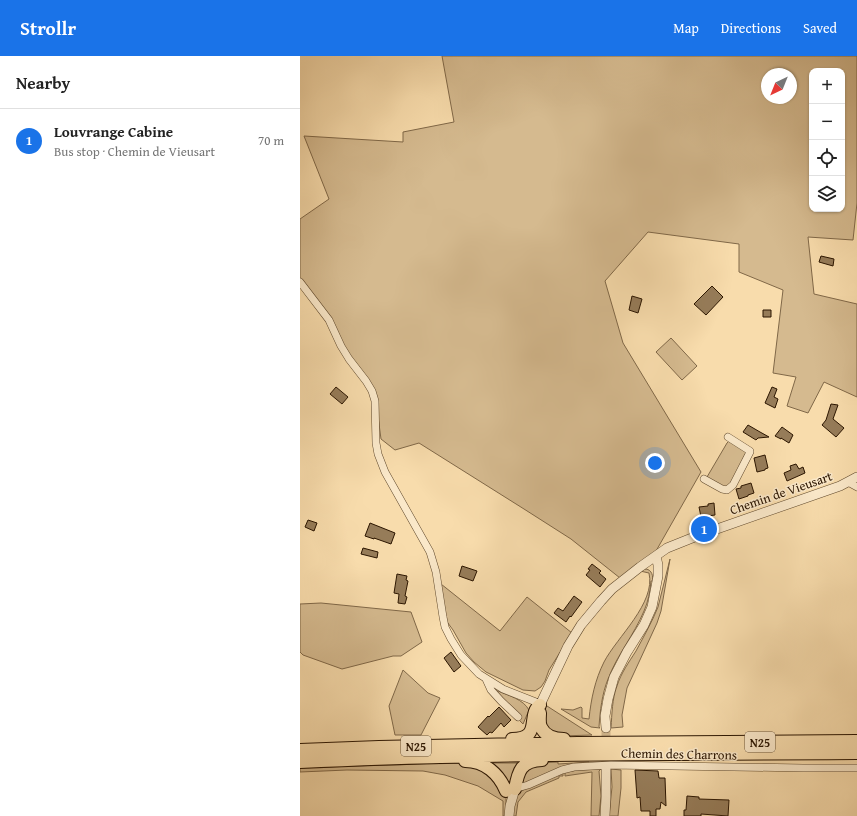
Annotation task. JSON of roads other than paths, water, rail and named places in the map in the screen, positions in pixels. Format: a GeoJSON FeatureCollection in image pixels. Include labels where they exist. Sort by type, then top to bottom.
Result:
{"type":"FeatureCollection","features":[{"type":"Feature","properties":{"kind":"highway"},"geometry":{"type":"LineString","coordinates":[[541,704],[540,722],[544,732],[553,738],[576,738],[578,743]]}},
{"type":"Feature","properties":{"kind":"highway"},"geometry":{"type":"LineString","coordinates":[[487,745],[492,740],[516,739],[527,735],[533,726],[536,708],[541,704]]}},
{"type":"Feature","properties":{"kind":"highway","name":"N25"},"geometry":{"type":"LineString","coordinates":[[300,750],[379,746],[857,741]]}},
{"type":"Feature","properties":{"kind":"highway","name":"N25"},"geometry":{"type":"LineString","coordinates":[[300,762],[440,756],[857,753]]}},
{"type":"Feature","properties":{"kind":"highway"},"geometry":{"type":"LineString","coordinates":[[440,756],[444,761],[476,762],[488,767],[510,790],[523,766],[535,761],[554,760],[557,755]]}},
{"type":"Feature","properties":{"kind":"street"},"geometry":{"type":"LineString","coordinates":[[300,282],[329,320],[341,346],[372,391],[375,401],[376,443],[378,454],[385,472],[430,552],[436,572],[443,617],[451,639],[461,655],[479,674],[503,689],[541,704]]}},
{"type":"Feature","properties":{"kind":"street"},"geometry":{"type":"LineString","coordinates":[[704,479],[722,489],[727,490],[732,485],[750,451],[728,437]]}},
{"type":"Feature","properties":{"kind":"street","name":"Chemin de Vieusart"},"geometry":{"type":"LineString","coordinates":[[541,704],[568,646],[581,625],[612,589],[667,548],[840,486],[857,477]]}},
{"type":"Feature","properties":{"kind":"street","name":"Chemin de Vieusart"},"geometry":{"type":"LineString","coordinates":[[848,482],[857,487]]}},
{"type":"Feature","properties":{"kind":"street"},"geometry":{"type":"LineString","coordinates":[[606,728],[605,716],[614,676],[644,625],[652,607],[658,576],[656,556]]}},
{"type":"Feature","properties":{"kind":"street"},"geometry":{"type":"LineString","coordinates":[[486,679],[491,690],[518,717]]}},
{"type":"Feature","properties":{"kind":"street","name":"Chemin des Charrons"},"geometry":{"type":"LineString","coordinates":[[510,790],[528,786],[562,770],[574,767],[611,765],[857,768]]}},
{"type":"Feature","properties":{"kind":"street"},"geometry":{"type":"LineString","coordinates":[[605,816],[606,769]]}},
{"type":"Feature","properties":{"kind":"street"},"geometry":{"type":"LineString","coordinates":[[509,816],[510,790]]}},
{"type":"Feature","properties":{"kind":"tunnel"},"geometry":{"type":"LineString","coordinates":[[606,728],[606,769]]}},
{"type":"Feature","properties":{"kind":"place","name":"Louvrange Cabine"},"geometry":{"type":"Point","coordinates":[704,529]}}]}
